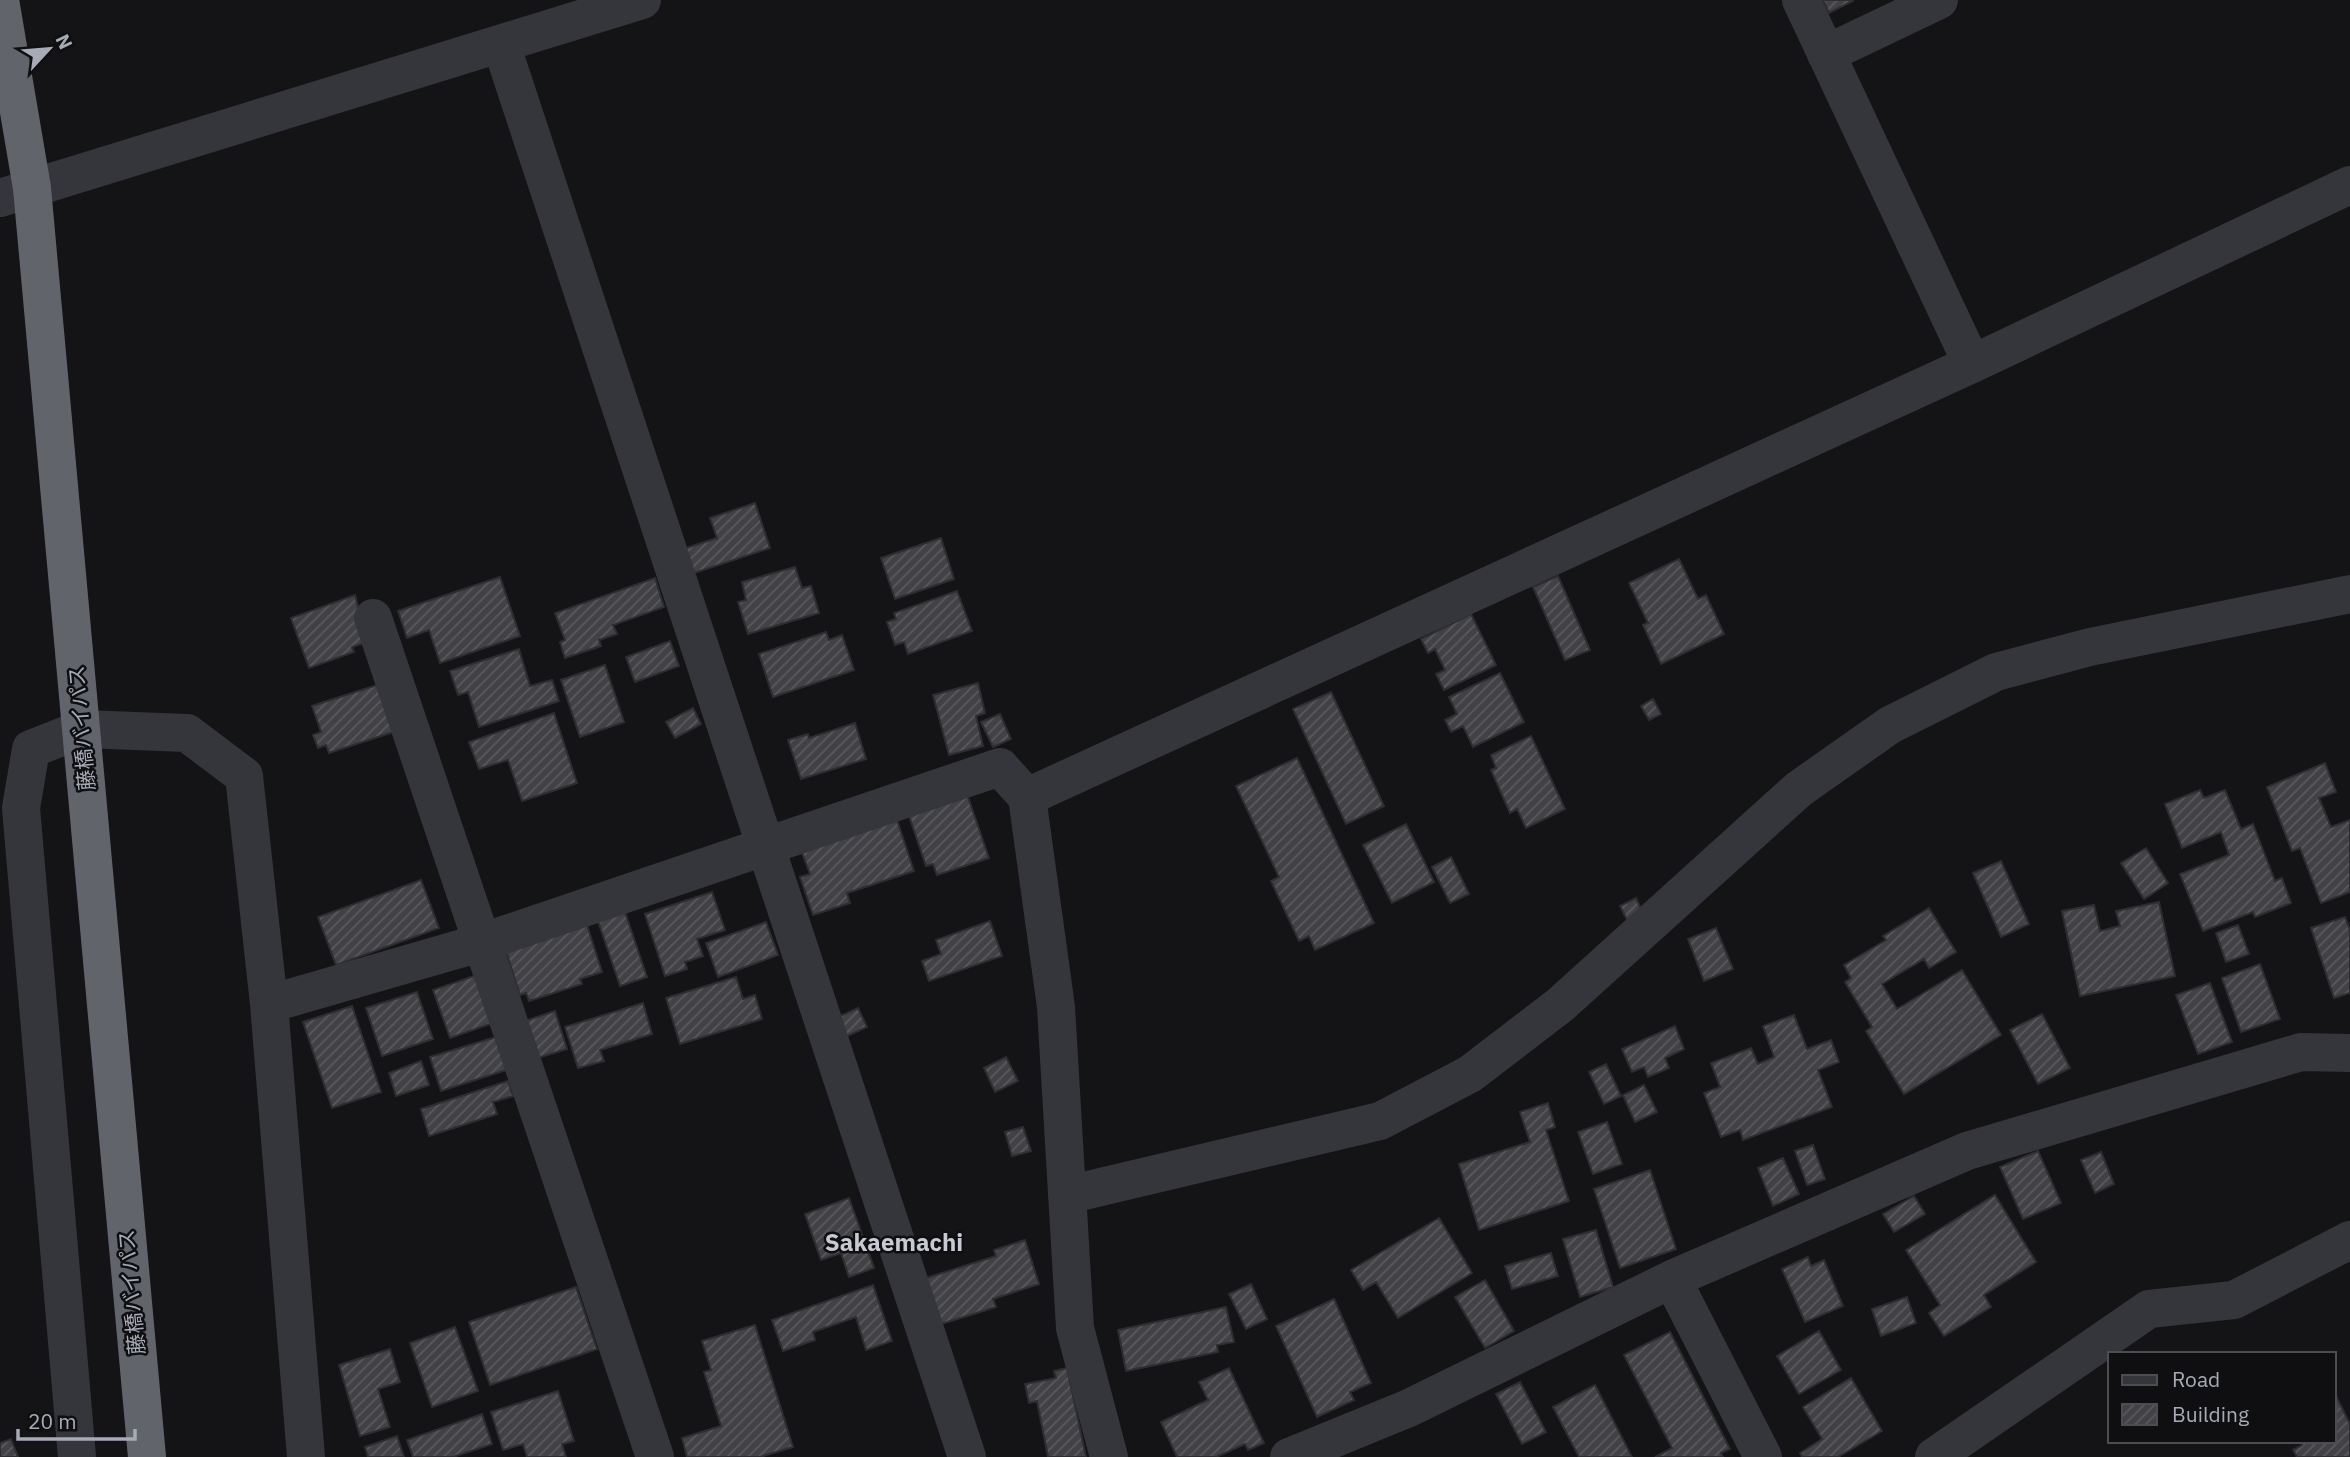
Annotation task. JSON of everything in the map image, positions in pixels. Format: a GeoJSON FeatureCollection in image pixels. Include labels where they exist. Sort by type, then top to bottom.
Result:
{"type":"FeatureCollection","features":[{"type":"Feature","properties":{"kind":"highway","name":"藤橋バイパス"},"geometry":{"type":"LineString","coordinates":[[1,0],[16,193],[82,729],[147,1457]]}},
{"type":"Feature","properties":{"kind":"street"},"geometry":{"type":"LineString","coordinates":[[16,193],[642,0]]}},
{"type":"Feature","properties":{"kind":"street"},"geometry":{"type":"LineString","coordinates":[[1801,0],[1972,364]]}},
{"type":"Feature","properties":{"kind":"street"},"geometry":{"type":"LineString","coordinates":[[1826,54],[1939,0]]}},
{"type":"Feature","properties":{"kind":"street"},"geometry":{"type":"LineString","coordinates":[[501,44],[967,1457]]}},
{"type":"Feature","properties":{"kind":"street"},"geometry":{"type":"LineString","coordinates":[[1027,797],[1972,364],[2350,185]]}},
{"type":"Feature","properties":{"kind":"street"},"geometry":{"type":"LineString","coordinates":[[1067,1195],[1380,1121],[1470,1074],[1560,1005],[1799,789],[1891,725],[1996,672],[2090,647],[2350,594]]}},
{"type":"Feature","properties":{"kind":"street"},"geometry":{"type":"LineString","coordinates":[[373,618],[480,943],[655,1457]]}},
{"type":"Feature","properties":{"kind":"street"},"geometry":{"type":"LineString","coordinates":[[77,1457],[21,808],[31,749],[82,729],[187,733],[244,776],[269,1004],[306,1457]]}},
{"type":"Feature","properties":{"kind":"street"},"geometry":{"type":"LineString","coordinates":[[269,1004],[480,943],[1000,767],[1027,797],[1056,1007],[1075,1328],[1109,1457]]}},
{"type":"Feature","properties":{"kind":"street"},"geometry":{"type":"LineString","coordinates":[[1289,1457],[1409,1408],[1672,1279],[1968,1151],[2301,1052],[2350,1053]]}},
{"type":"Feature","properties":{"kind":"street"},"geometry":{"type":"LineString","coordinates":[[1934,1457],[2149,1309],[2234,1300],[2350,1240]]}},
{"type":"Feature","properties":{"kind":"street"},"geometry":{"type":"LineString","coordinates":[[1672,1279],[1763,1457]]}},
{"type":"Feature","properties":{"kind":"building"},"geometry":{"type":"Polygon","coordinates":[[[1823,0],[1853,0],[1853,1],[1829,13],[1823,0]]]}},
{"type":"Feature","properties":{"kind":"building"},"geometry":{"type":"Polygon","coordinates":[[[755,503],[770,548],[691,574],[683,549],[717,538],[710,518],[755,503]]]}},
{"type":"Feature","properties":{"kind":"building"},"geometry":{"type":"Polygon","coordinates":[[[941,538],[954,579],[895,599],[881,558],[941,538]]]}},
{"type":"Feature","properties":{"kind":"building"},"geometry":{"type":"Polygon","coordinates":[[[1679,559],[1698,599],[1706,595],[1724,634],[1661,664],[1643,625],[1648,623],[1629,583],[1679,559]]]}},
{"type":"Feature","properties":{"kind":"building"},"geometry":{"type":"Polygon","coordinates":[[[795,567],[802,588],[811,586],[819,613],[748,634],[738,602],[746,600],[742,582],[795,567]]]}},
{"type":"Feature","properties":{"kind":"building"},"geometry":{"type":"Polygon","coordinates":[[[1558,576],[1590,650],[1565,660],[1533,587],[1558,576]]]}},
{"type":"Feature","properties":{"kind":"building"},"geometry":{"type":"Polygon","coordinates":[[[500,577],[520,636],[440,663],[429,630],[407,638],[398,611],[500,577]]]}},
{"type":"Feature","properties":{"kind":"building"},"geometry":{"type":"Polygon","coordinates":[[[655,578],[664,607],[613,625],[617,634],[599,640],[601,646],[565,658],[560,642],[565,640],[555,613],[655,578]]]}},
{"type":"Feature","properties":{"kind":"building"},"geometry":{"type":"Polygon","coordinates":[[[957,591],[972,631],[908,654],[904,642],[895,645],[887,622],[896,619],[894,613],[957,591]]]}},
{"type":"Feature","properties":{"kind":"building"},"geometry":{"type":"Polygon","coordinates":[[[355,595],[367,642],[352,647],[354,652],[309,668],[291,618],[355,595]]]}},
{"type":"Feature","properties":{"kind":"building"},"geometry":{"type":"Polygon","coordinates":[[[1471,614],[1496,665],[1444,690],[1436,674],[1445,670],[1435,649],[1428,653],[1421,639],[1471,614]]]}},
{"type":"Feature","properties":{"kind":"building"},"geometry":{"type":"Polygon","coordinates":[[[826,632],[829,640],[842,635],[854,670],[773,697],[759,654],[826,632]]]}},
{"type":"Feature","properties":{"kind":"building"},"geometry":{"type":"Polygon","coordinates":[[[670,641],[679,666],[635,682],[626,657],[670,641]]]}},
{"type":"Feature","properties":{"kind":"building"},"geometry":{"type":"Polygon","coordinates":[[[519,649],[530,686],[552,680],[559,701],[479,727],[468,692],[458,695],[450,671],[519,649]]]}},
{"type":"Feature","properties":{"kind":"building"},"geometry":{"type":"Polygon","coordinates":[[[605,665],[624,722],[580,737],[561,680],[605,665]]]}},
{"type":"Feature","properties":{"kind":"building"},"geometry":{"type":"Polygon","coordinates":[[[1500,673],[1524,722],[1473,747],[1463,726],[1451,732],[1445,720],[1457,714],[1449,697],[1500,673]]]}},
{"type":"Feature","properties":{"kind":"building"},"geometry":{"type":"Polygon","coordinates":[[[978,683],[985,713],[976,716],[983,746],[949,755],[933,695],[978,683]]]}},
{"type":"Feature","properties":{"kind":"building"},"geometry":{"type":"Polygon","coordinates":[[[377,685],[393,732],[329,753],[326,745],[318,748],[313,735],[321,732],[312,706],[377,685]]]}},
{"type":"Feature","properties":{"kind":"building"},"geometry":{"type":"Polygon","coordinates":[[[1331,692],[1384,806],[1346,824],[1293,709],[1331,692]]]}},
{"type":"Feature","properties":{"kind":"building"},"geometry":{"type":"Polygon","coordinates":[[[1653,699],[1661,714],[1649,720],[1641,706],[1653,699]]]}},
{"type":"Feature","properties":{"kind":"building"},"geometry":{"type":"Polygon","coordinates":[[[693,708],[701,724],[675,738],[666,722],[693,708]]]}},
{"type":"Feature","properties":{"kind":"building"},"geometry":{"type":"Polygon","coordinates":[[[554,713],[577,783],[522,801],[508,760],[479,769],[469,742],[554,713]]]}},
{"type":"Feature","properties":{"kind":"building"},"geometry":{"type":"Polygon","coordinates":[[[1000,714],[1011,739],[993,747],[981,722],[1000,714]]]}},
{"type":"Feature","properties":{"kind":"building"},"geometry":{"type":"Polygon","coordinates":[[[855,723],[866,759],[801,779],[788,740],[808,734],[809,738],[855,723]]]}},
{"type":"Feature","properties":{"kind":"building"},"geometry":{"type":"Polygon","coordinates":[[[1531,736],[1565,809],[1526,828],[1517,809],[1510,813],[1491,770],[1496,768],[1491,755],[1531,736]]]}},
{"type":"Feature","properties":{"kind":"building"},"geometry":{"type":"Polygon","coordinates":[[[1297,758],[1374,923],[1315,950],[1309,936],[1299,941],[1271,881],[1279,877],[1236,786],[1297,758]]]}},
{"type":"Feature","properties":{"kind":"building"},"geometry":{"type":"Polygon","coordinates":[[[2325,763],[2336,792],[2319,798],[2331,827],[2350,820],[2350,892],[2321,903],[2300,848],[2292,851],[2267,787],[2325,763]]]}},
{"type":"Feature","properties":{"kind":"building"},"geometry":{"type":"Polygon","coordinates":[[[2200,790],[2204,798],[2225,790],[2241,829],[2253,824],[2275,881],[2282,878],[2291,903],[2255,917],[2253,912],[2203,931],[2180,874],[2229,855],[2221,832],[2182,848],[2165,804],[2200,790]]]}},
{"type":"Feature","properties":{"kind":"building"},"geometry":{"type":"Polygon","coordinates":[[[967,794],[989,858],[937,875],[933,864],[926,866],[908,813],[967,794]]]}},
{"type":"Feature","properties":{"kind":"building"},"geometry":{"type":"Polygon","coordinates":[[[896,817],[914,871],[847,893],[850,903],[813,915],[800,877],[810,874],[801,850],[896,817]]]}},
{"type":"Feature","properties":{"kind":"building"},"geometry":{"type":"Polygon","coordinates":[[[1406,824],[1434,882],[1392,903],[1363,845],[1406,824]]]}},
{"type":"Feature","properties":{"kind":"building"},"geometry":{"type":"Polygon","coordinates":[[[2146,848],[2168,883],[2144,899],[2121,863],[2146,848]]]}},
{"type":"Feature","properties":{"kind":"building"},"geometry":{"type":"Polygon","coordinates":[[[1451,857],[1469,894],[1450,903],[1432,867],[1451,857]]]}},
{"type":"Feature","properties":{"kind":"building"},"geometry":{"type":"Polygon","coordinates":[[[2001,861],[2029,924],[2001,937],[1973,873],[2001,861]]]}},
{"type":"Feature","properties":{"kind":"building"},"geometry":{"type":"Polygon","coordinates":[[[421,880],[439,928],[336,965],[318,917],[421,880]]]}},
{"type":"Feature","properties":{"kind":"building"},"geometry":{"type":"Polygon","coordinates":[[[712,892],[725,930],[697,939],[703,956],[685,962],[687,969],[665,976],[645,914],[712,892]]]}},
{"type":"Feature","properties":{"kind":"building"},"geometry":{"type":"Polygon","coordinates":[[[1636,898],[1645,918],[1630,926],[1620,906],[1636,898]]]}},
{"type":"Feature","properties":{"kind":"building"},"geometry":{"type":"Polygon","coordinates":[[[2159,902],[2175,976],[2080,996],[2062,911],[2094,905],[2100,931],[2120,926],[2116,911],[2159,902]]]}},
{"type":"Feature","properties":{"kind":"building"},"geometry":{"type":"Polygon","coordinates":[[[1929,908],[1956,952],[1929,968],[1924,959],[1882,984],[1897,1009],[1962,970],[2001,1035],[1904,1094],[1866,1031],[1872,1027],[1845,982],[1851,978],[1844,965],[1886,940],[1883,936],[1929,908]]]}},
{"type":"Feature","properties":{"kind":"building"},"geometry":{"type":"Polygon","coordinates":[[[625,912],[647,977],[620,986],[598,921],[625,912]]]}},
{"type":"Feature","properties":{"kind":"building"},"geometry":{"type":"Polygon","coordinates":[[[2345,917],[2350,930],[2350,993],[2334,998],[2311,928],[2345,917]]]}},
{"type":"Feature","properties":{"kind":"building"},"geometry":{"type":"Polygon","coordinates":[[[990,921],[1002,956],[929,981],[922,961],[941,954],[936,940],[990,921]]]}},
{"type":"Feature","properties":{"kind":"building"},"geometry":{"type":"Polygon","coordinates":[[[766,922],[778,955],[718,977],[706,943],[766,922]]]}},
{"type":"Feature","properties":{"kind":"building"},"geometry":{"type":"Polygon","coordinates":[[[587,925],[602,972],[580,979],[582,984],[529,1001],[526,993],[520,995],[504,945],[587,925]]]}},
{"type":"Feature","properties":{"kind":"building"},"geometry":{"type":"Polygon","coordinates":[[[2238,925],[2249,954],[2226,962],[2216,933],[2238,925]]]}},
{"type":"Feature","properties":{"kind":"building"},"geometry":{"type":"Polygon","coordinates":[[[1716,928],[1733,969],[1704,981],[1688,939],[1716,928]]]}},
{"type":"Feature","properties":{"kind":"building"},"geometry":{"type":"Polygon","coordinates":[[[2260,964],[2280,1019],[2241,1032],[2222,978],[2260,964]]]}},
{"type":"Feature","properties":{"kind":"building"},"geometry":{"type":"Polygon","coordinates":[[[477,975],[493,1023],[450,1038],[433,990],[477,975]]]}},
{"type":"Feature","properties":{"kind":"building"},"geometry":{"type":"Polygon","coordinates":[[[736,977],[743,999],[755,995],[762,1019],[680,1044],[666,998],[736,977]]]}},
{"type":"Feature","properties":{"kind":"building"},"geometry":{"type":"Polygon","coordinates":[[[2210,983],[2232,1042],[2198,1054],[2176,995],[2210,983]]]}},
{"type":"Feature","properties":{"kind":"building"},"geometry":{"type":"Polygon","coordinates":[[[417,992],[433,1039],[382,1056],[366,1008],[417,992]]]}},
{"type":"Feature","properties":{"kind":"building"},"geometry":{"type":"Polygon","coordinates":[[[643,1003],[652,1034],[600,1050],[604,1061],[578,1068],[565,1027],[643,1003]]]}},
{"type":"Feature","properties":{"kind":"building"},"geometry":{"type":"Polygon","coordinates":[[[352,1006],[381,1092],[332,1108],[303,1022],[352,1006]]]}},
{"type":"Feature","properties":{"kind":"building"},"geometry":{"type":"Polygon","coordinates":[[[858,1008],[867,1027],[834,1042],[825,1023],[858,1008]]]}},
{"type":"Feature","properties":{"kind":"building"},"geometry":{"type":"Polygon","coordinates":[[[555,1011],[567,1049],[534,1059],[522,1022],[555,1011]]]}},
{"type":"Feature","properties":{"kind":"building"},"geometry":{"type":"Polygon","coordinates":[[[2042,1014],[2070,1068],[2038,1084],[2010,1030],[2042,1014]]]}},
{"type":"Feature","properties":{"kind":"building"},"geometry":{"type":"Polygon","coordinates":[[[1794,1015],[1807,1049],[1831,1040],[1839,1062],[1818,1070],[1832,1107],[1743,1140],[1740,1130],[1721,1137],[1704,1093],[1720,1087],[1711,1063],[1751,1048],[1758,1064],[1774,1057],[1763,1026],[1794,1015]]]}},
{"type":"Feature","properties":{"kind":"building"},"geometry":{"type":"Polygon","coordinates":[[[1675,1026],[1684,1049],[1665,1058],[1669,1068],[1648,1077],[1644,1067],[1632,1072],[1622,1049],[1675,1026]]]}},
{"type":"Feature","properties":{"kind":"building"},"geometry":{"type":"Polygon","coordinates":[[[496,1037],[506,1070],[441,1091],[430,1057],[496,1037]]]}},
{"type":"Feature","properties":{"kind":"building"},"geometry":{"type":"Polygon","coordinates":[[[1006,1057],[1018,1081],[995,1092],[984,1068],[1006,1057]]]}},
{"type":"Feature","properties":{"kind":"building"},"geometry":{"type":"Polygon","coordinates":[[[421,1061],[429,1085],[396,1096],[389,1073],[421,1061]]]}},
{"type":"Feature","properties":{"kind":"building"},"geometry":{"type":"Polygon","coordinates":[[[1606,1064],[1621,1096],[1604,1104],[1589,1072],[1606,1064]]]}},
{"type":"Feature","properties":{"kind":"building"},"geometry":{"type":"Polygon","coordinates":[[[508,1081],[513,1096],[493,1102],[497,1114],[429,1136],[421,1109],[508,1081]]]}},
{"type":"Feature","properties":{"kind":"building"},"geometry":{"type":"Polygon","coordinates":[[[1644,1085],[1657,1112],[1635,1122],[1623,1095],[1644,1085]]]}},
{"type":"Feature","properties":{"kind":"building"},"geometry":{"type":"Polygon","coordinates":[[[1548,1103],[1555,1127],[1546,1130],[1569,1201],[1479,1230],[1459,1164],[1530,1142],[1520,1112],[1548,1103]]]}},
{"type":"Feature","properties":{"kind":"building"},"geometry":{"type":"Polygon","coordinates":[[[1607,1122],[1622,1164],[1593,1174],[1578,1132],[1607,1122]]]}},
{"type":"Feature","properties":{"kind":"building"},"geometry":{"type":"Polygon","coordinates":[[[1023,1127],[1031,1151],[1012,1156],[1005,1132],[1023,1127]]]}},
{"type":"Feature","properties":{"kind":"building"},"geometry":{"type":"Polygon","coordinates":[[[1813,1145],[1825,1179],[1807,1185],[1795,1151],[1813,1145]]]}},
{"type":"Feature","properties":{"kind":"building"},"geometry":{"type":"Polygon","coordinates":[[[2038,1151],[2061,1203],[2023,1219],[2000,1167],[2038,1151]]]}},
{"type":"Feature","properties":{"kind":"building"},"geometry":{"type":"Polygon","coordinates":[[[2101,1152],[2114,1184],[2095,1193],[2081,1160],[2101,1152]]]}},
{"type":"Feature","properties":{"kind":"building"},"geometry":{"type":"Polygon","coordinates":[[[1783,1158],[1799,1194],[1773,1206],[1758,1168],[1783,1158]]]}},
{"type":"Feature","properties":{"kind":"building"},"geometry":{"type":"Polygon","coordinates":[[[1650,1170],[1676,1249],[1620,1268],[1594,1189],[1650,1170]]]}},
{"type":"Feature","properties":{"kind":"building"},"geometry":{"type":"Polygon","coordinates":[[[1995,1195],[2036,1262],[1984,1295],[1991,1307],[1944,1336],[1929,1313],[1940,1305],[1906,1250],[1995,1195]]]}},
{"type":"Feature","properties":{"kind":"building"},"geometry":{"type":"Polygon","coordinates":[[[1914,1196],[1925,1214],[1894,1232],[1883,1214],[1914,1196]]]}},
{"type":"Feature","properties":{"kind":"building"},"geometry":{"type":"Polygon","coordinates":[[[849,1198],[874,1268],[849,1277],[841,1253],[821,1260],[805,1214],[849,1198]]]}},
{"type":"Feature","properties":{"kind":"building"},"geometry":{"type":"Polygon","coordinates":[[[1439,1218],[1472,1273],[1398,1318],[1376,1282],[1363,1290],[1351,1270],[1439,1218]]]}},
{"type":"Feature","properties":{"kind":"building"},"geometry":{"type":"Polygon","coordinates":[[[1596,1230],[1613,1287],[1580,1297],[1563,1239],[1596,1230]]]}},
{"type":"Feature","properties":{"kind":"building"},"geometry":{"type":"Polygon","coordinates":[[[1025,1240],[1039,1284],[993,1299],[996,1307],[938,1325],[923,1279],[996,1256],[994,1250],[1025,1240]]]}},
{"type":"Feature","properties":{"kind":"building"},"geometry":{"type":"Polygon","coordinates":[[[1551,1253],[1558,1276],[1512,1289],[1505,1266],[1551,1253]]]}},
{"type":"Feature","properties":{"kind":"building"},"geometry":{"type":"Polygon","coordinates":[[[1808,1257],[1811,1266],[1824,1260],[1843,1306],[1805,1322],[1782,1269],[1808,1257]]]}},
{"type":"Feature","properties":{"kind":"building"},"geometry":{"type":"Polygon","coordinates":[[[1485,1280],[1514,1331],[1485,1348],[1455,1297],[1485,1280]]]}},
{"type":"Feature","properties":{"kind":"building"},"geometry":{"type":"Polygon","coordinates":[[[1251,1284],[1267,1319],[1246,1329],[1229,1294],[1251,1284]]]}},
{"type":"Feature","properties":{"kind":"building"},"geometry":{"type":"Polygon","coordinates":[[[873,1285],[892,1341],[866,1350],[856,1317],[813,1332],[815,1340],[783,1351],[772,1320],[873,1285]]]}},
{"type":"Feature","properties":{"kind":"building"},"geometry":{"type":"Polygon","coordinates":[[[576,1287],[597,1349],[490,1385],[469,1322],[576,1287]]]}},
{"type":"Feature","properties":{"kind":"building"},"geometry":{"type":"Polygon","coordinates":[[[1907,1297],[1916,1323],[1881,1336],[1872,1309],[1907,1297]]]}},
{"type":"Feature","properties":{"kind":"building"},"geometry":{"type":"Polygon","coordinates":[[[1334,1299],[1371,1383],[1350,1392],[1354,1400],[1317,1417],[1276,1326],[1334,1299]]]}},
{"type":"Feature","properties":{"kind":"building"},"geometry":{"type":"Polygon","coordinates":[[[1226,1307],[1234,1342],[1217,1345],[1218,1352],[1126,1371],[1118,1330],[1226,1307]]]}},
{"type":"Feature","properties":{"kind":"building"},"geometry":{"type":"Polygon","coordinates":[[[755,1325],[793,1447],[760,1457],[687,1457],[682,1438],[721,1426],[704,1372],[711,1370],[702,1341],[755,1325]]]}},
{"type":"Feature","properties":{"kind":"building"},"geometry":{"type":"Polygon","coordinates":[[[455,1327],[478,1391],[432,1407],[410,1343],[455,1327]]]}},
{"type":"Feature","properties":{"kind":"building"},"geometry":{"type":"Polygon","coordinates":[[[1819,1331],[1841,1370],[1799,1394],[1777,1356],[1819,1331]]]}},
{"type":"Feature","properties":{"kind":"building"},"geometry":{"type":"Polygon","coordinates":[[[1670,1332],[1730,1449],[1721,1453],[1723,1457],[1655,1457],[1672,1448],[1624,1355],[1670,1332]]]}},
{"type":"Feature","properties":{"kind":"building"},"geometry":{"type":"Polygon","coordinates":[[[390,1349],[400,1382],[378,1389],[390,1427],[360,1436],[339,1365],[390,1349]]]}},
{"type":"Feature","properties":{"kind":"building"},"geometry":{"type":"Polygon","coordinates":[[[1067,1368],[1086,1457],[1048,1457],[1037,1401],[1029,1403],[1025,1384],[1056,1378],[1054,1371],[1067,1368]]]}},
{"type":"Feature","properties":{"kind":"building"},"geometry":{"type":"Polygon","coordinates":[[[1229,1368],[1264,1443],[1248,1450],[1245,1444],[1216,1457],[1177,1457],[1161,1422],[1208,1400],[1199,1382],[1229,1368]]]}},
{"type":"Feature","properties":{"kind":"building"},"geometry":{"type":"Polygon","coordinates":[[[1851,1378],[1882,1431],[1838,1457],[1802,1457],[1800,1453],[1822,1439],[1803,1407],[1851,1378]]]}},
{"type":"Feature","properties":{"kind":"building"},"geometry":{"type":"Polygon","coordinates":[[[1520,1382],[1546,1432],[1522,1444],[1496,1394],[1520,1382]]]}},
{"type":"Feature","properties":{"kind":"building"},"geometry":{"type":"Polygon","coordinates":[[[1595,1385],[1632,1457],[1579,1457],[1553,1407],[1595,1385]]]}},
{"type":"Feature","properties":{"kind":"building"},"geometry":{"type":"Polygon","coordinates":[[[558,1391],[574,1441],[562,1444],[566,1457],[527,1457],[523,1444],[503,1450],[491,1412],[558,1391]]]}},
{"type":"Feature","properties":{"kind":"building"},"geometry":{"type":"Polygon","coordinates":[[[2336,1396],[2350,1424],[2350,1457],[2297,1457],[2293,1450],[2302,1445],[2301,1443],[2336,1443],[2336,1396]]]}},
{"type":"Feature","properties":{"kind":"building"},"geometry":{"type":"Polygon","coordinates":[[[482,1414],[492,1444],[453,1457],[413,1457],[407,1440],[482,1414]]]}},
{"type":"Feature","properties":{"kind":"building"},"geometry":{"type":"Polygon","coordinates":[[[397,1436],[404,1457],[368,1457],[365,1447],[397,1436]]]}},
{"type":"Feature","properties":{"kind":"building"},"geometry":{"type":"Polygon","coordinates":[[[11,1439],[18,1457],[0,1457],[0,1443],[11,1439]]]}},
{"type":"Feature","properties":{"kind":"district","name":"Sakaemachi"},"geometry":{"type":"Point","coordinates":[894,1243]}}]}
